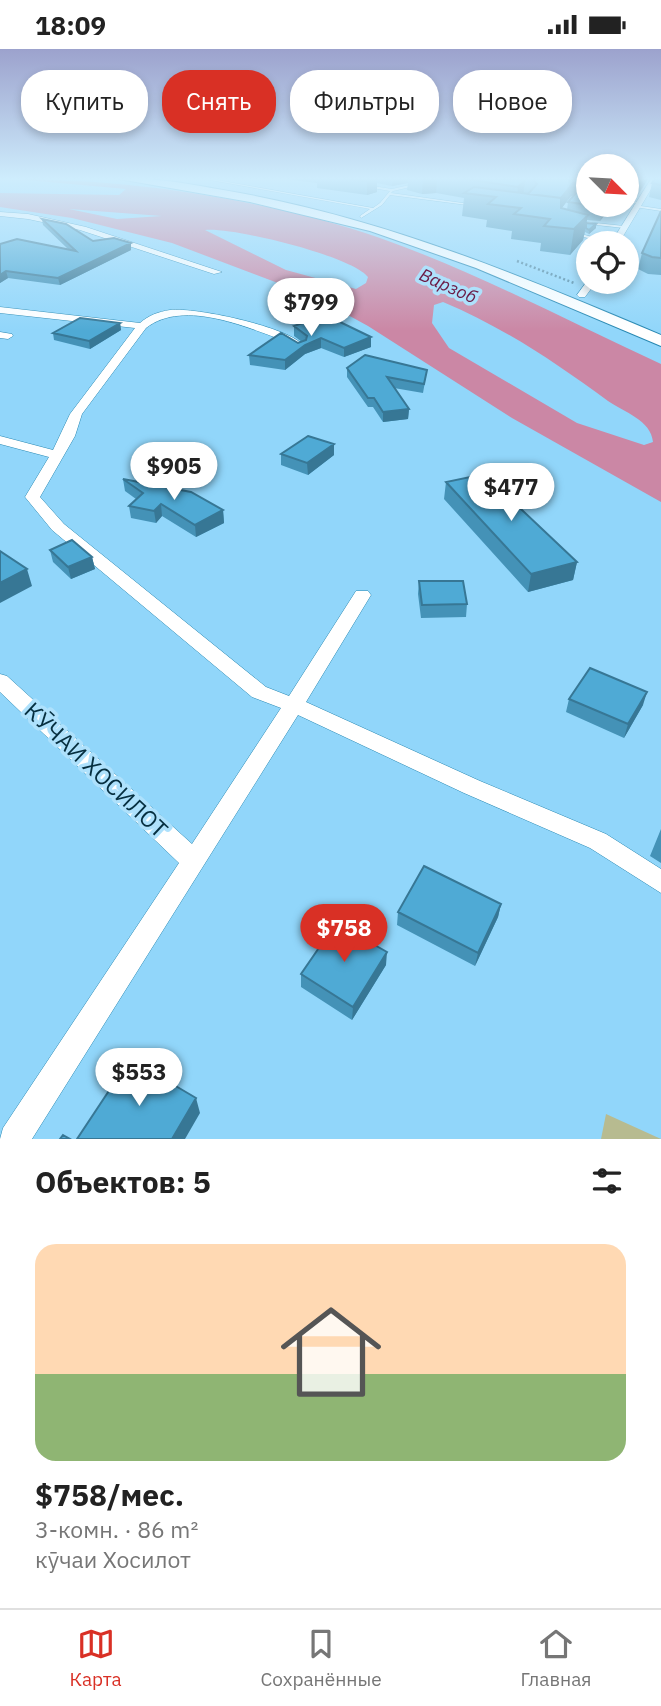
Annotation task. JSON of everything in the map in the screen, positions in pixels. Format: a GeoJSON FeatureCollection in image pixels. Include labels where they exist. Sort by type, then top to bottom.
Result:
{"type":"FeatureCollection","features":[{"type":"Feature","properties":{"kind":"main road"},"geometry":{"type":"LineString","coordinates":[[378,230],[515,278],[661,341]]}},
{"type":"Feature","properties":{"kind":"main road"},"geometry":{"type":"LineString","coordinates":[[402,230],[464,249],[661,328]]}},
{"type":"Feature","properties":{"kind":"street"},"geometry":{"type":"LineString","coordinates":[[87,230],[217,272]]}},
{"type":"Feature","properties":{"kind":"street"},"geometry":{"type":"LineString","coordinates":[[0,310],[142,326]]}},
{"type":"Feature","properties":{"kind":"street"},"geometry":{"type":"LineString","coordinates":[[299,347],[295,341],[199,314],[173,311],[156,314],[142,326],[87,396],[32,497],[58,527],[259,692],[295,705],[598,841],[661,882]]}},
{"type":"Feature","properties":{"kind":"street"},"geometry":{"type":"LineString","coordinates":[[0,440],[57,455]]}},
{"type":"Feature","properties":{"kind":"street"},"geometry":{"type":"LineString","coordinates":[[14,1139],[192,859],[295,705],[362,595]]}},
{"type":"Feature","properties":{"kind":"street","name":"КӮЧАИ ХОСИЛОТ"},"geometry":{"type":"LineString","coordinates":[[0,681],[192,859]]}},
{"type":"Feature","properties":{"kind":"lane"},"geometry":{"type":"LineString","coordinates":[[566,232],[576,234]]}},
{"type":"Feature","properties":{"kind":"green space"},"geometry":{"type":"Polygon","coordinates":[[[606,1114],[661,1139],[601,1139],[606,1114]]]}},
{"type":"Feature","properties":{"kind":"water","name":"Варзоб"},"geometry":{"type":"Polygon","coordinates":[[[119,230],[354,230],[451,266],[661,364],[661,502],[512,418],[368,326],[315,297],[172,243],[119,230]],[[205,230],[286,270],[356,289],[366,283],[368,277],[340,260],[317,252],[240,233],[205,230]],[[443,302],[434,305],[432,323],[449,348],[577,423],[644,445],[653,442],[647,428],[636,417],[528,347],[443,302]]]}},
{"type":"Feature","properties":{"kind":"building"},"geometry":{"type":"Polygon","coordinates":[[[54,230],[75,230],[93,241],[114,238],[131,243],[58,278],[6,271],[0,275],[0,244],[17,239],[76,251],[54,230]]]}},
{"type":"Feature","properties":{"kind":"building"},"geometry":{"type":"Polygon","coordinates":[[[652,230],[661,230],[661,258],[642,253],[652,230]]]}},
{"type":"Feature","properties":{"kind":"building"},"geometry":{"type":"Polygon","coordinates":[[[319,317],[338,321],[371,337],[344,348],[321,338],[305,345],[285,360],[249,355],[281,333],[298,343],[306,340],[307,336],[294,326],[319,317]]]}},
{"type":"Feature","properties":{"kind":"building"},"geometry":{"type":"Polygon","coordinates":[[[80,318],[120,323],[89,341],[53,333],[80,318]]]}},
{"type":"Feature","properties":{"kind":"building"},"geometry":{"type":"Polygon","coordinates":[[[365,355],[427,370],[424,384],[387,377],[409,409],[383,412],[374,398],[368,398],[347,368],[365,355]]]}},
{"type":"Feature","properties":{"kind":"building"},"geometry":{"type":"Polygon","coordinates":[[[308,436],[334,444],[307,463],[281,454],[308,436]]]}},
{"type":"Feature","properties":{"kind":"building"},"geometry":{"type":"Polygon","coordinates":[[[494,472],[514,491],[504,493],[577,562],[531,574],[446,482],[494,472]]]}},
{"type":"Feature","properties":{"kind":"building"},"geometry":{"type":"Polygon","coordinates":[[[123,479],[191,492],[223,510],[195,525],[161,504],[154,511],[129,506],[143,493],[123,479]]]}},
{"type":"Feature","properties":{"kind":"building"},"geometry":{"type":"Polygon","coordinates":[[[72,540],[92,557],[68,567],[50,550],[72,540]]]}},
{"type":"Feature","properties":{"kind":"building"},"geometry":{"type":"Polygon","coordinates":[[[0,551],[27,569],[0,583],[0,551]]]}},
{"type":"Feature","properties":{"kind":"building"},"geometry":{"type":"Polygon","coordinates":[[[419,581],[463,581],[467,604],[422,605],[419,581]]]}},
{"type":"Feature","properties":{"kind":"building"},"geometry":{"type":"Polygon","coordinates":[[[590,668],[647,692],[628,724],[569,699],[590,668]]]}},
{"type":"Feature","properties":{"kind":"building"},"geometry":{"type":"Polygon","coordinates":[[[424,866],[501,904],[478,953],[398,912],[424,866]]]}},
{"type":"Feature","properties":{"kind":"building"},"geometry":{"type":"Polygon","coordinates":[[[336,923],[387,952],[353,1007],[301,974],[336,923]]]}},
{"type":"Feature","properties":{"kind":"building"},"geometry":{"type":"Polygon","coordinates":[[[130,1059],[196,1098],[172,1139],[77,1139],[130,1059]]]}}]}
